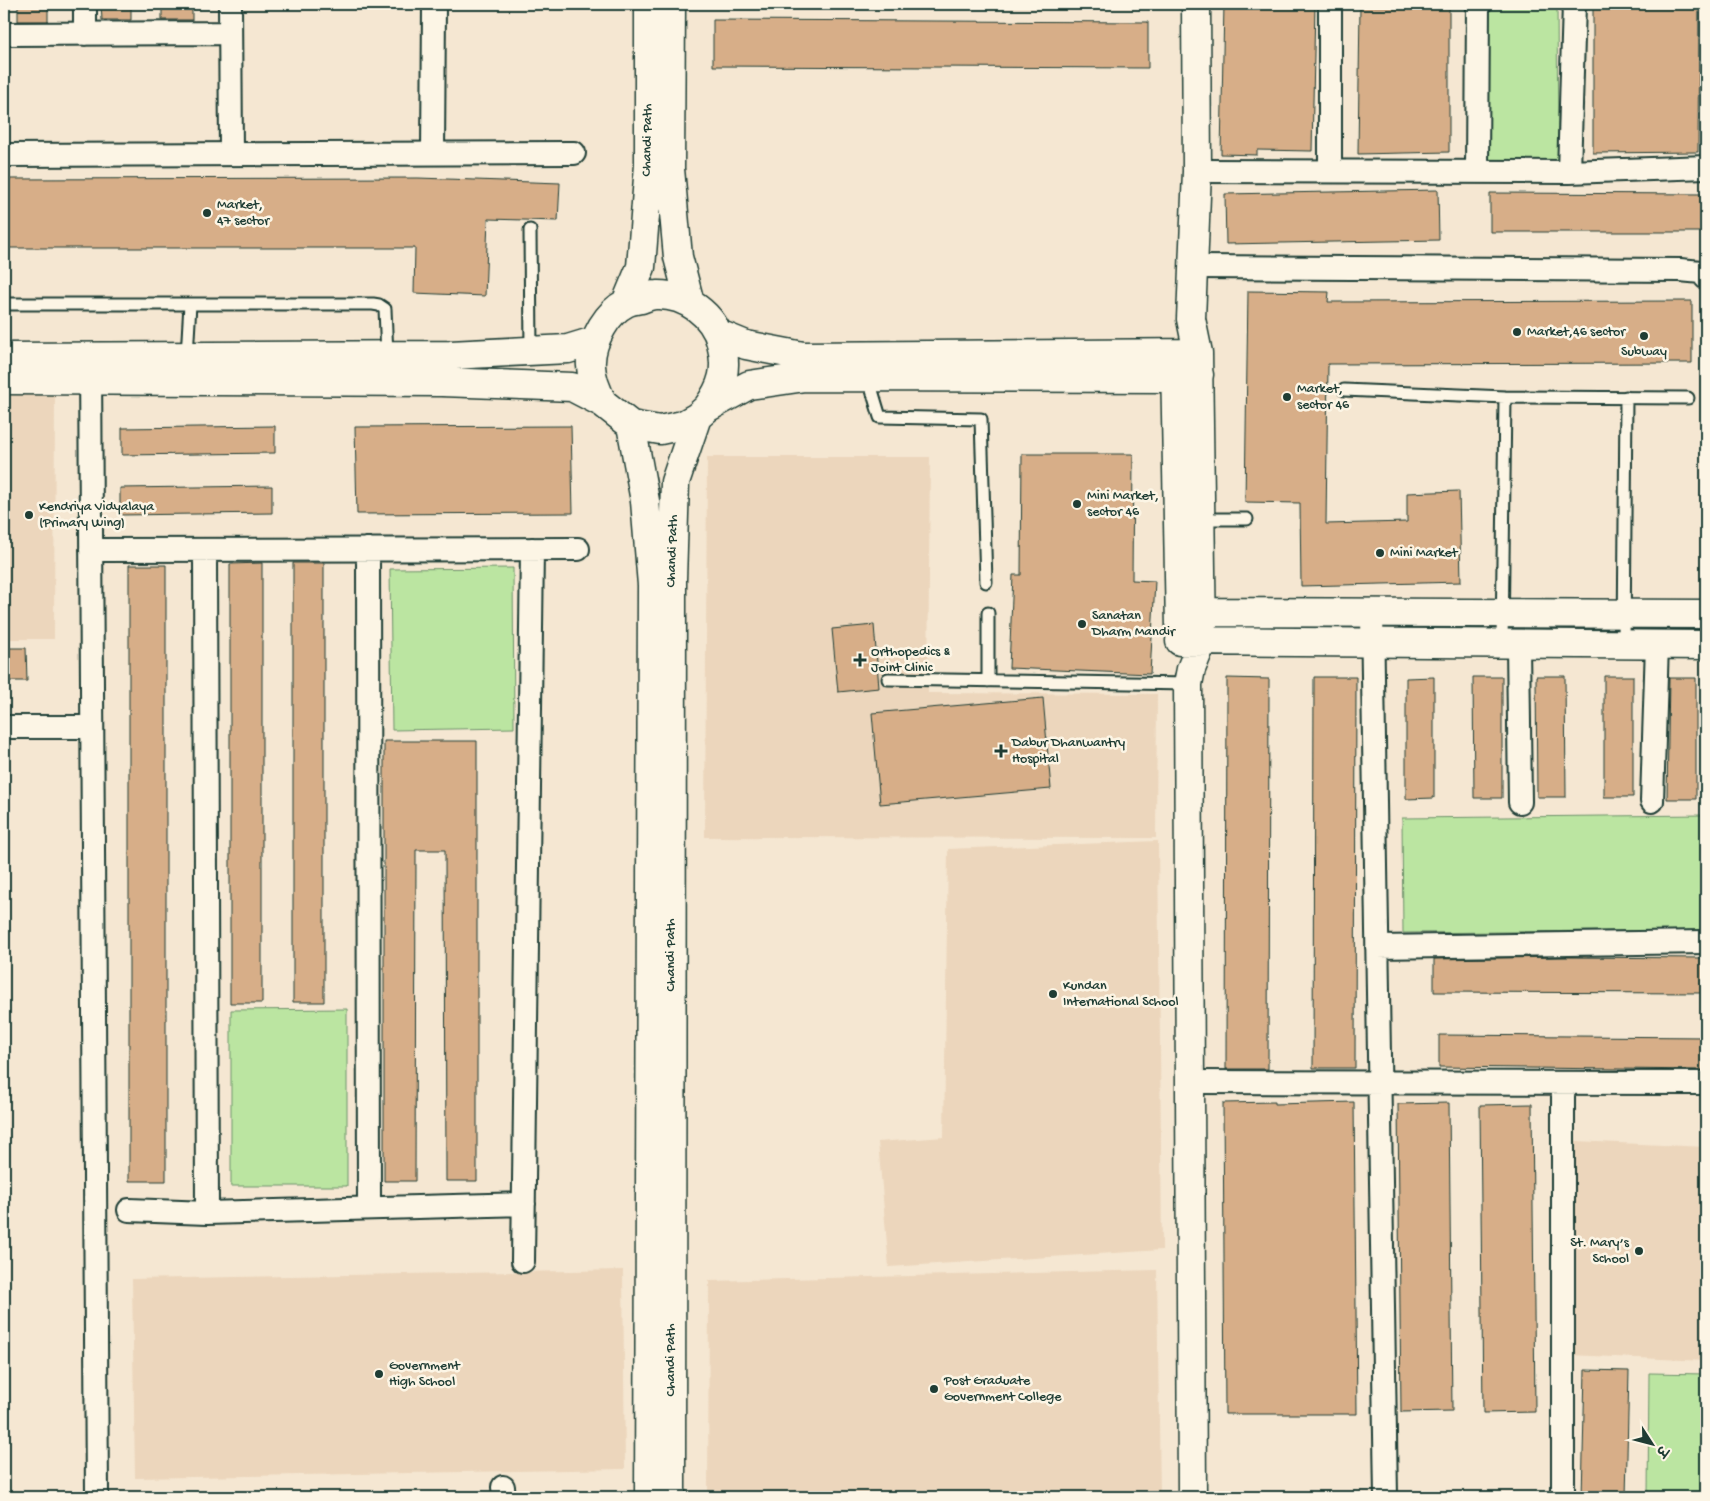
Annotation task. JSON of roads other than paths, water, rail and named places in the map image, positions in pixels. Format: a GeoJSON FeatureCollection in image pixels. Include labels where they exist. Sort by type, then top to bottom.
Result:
{"type":"FeatureCollection","features":[{"type":"Feature","properties":{"kind":"street"},"geometry":{"type":"LineString","coordinates":[[85,4],[86,34]]}},
{"type":"Feature","properties":{"kind":"street"},"geometry":{"type":"LineString","coordinates":[[230,4],[231,154]]}},
{"type":"Feature","properties":{"kind":"street"},"geometry":{"type":"LineString","coordinates":[[434,4],[434,153]]}},
{"type":"Feature","properties":{"kind":"street","name":"Chandi Path"},"geometry":{"type":"LineString","coordinates":[[626,303],[641,267],[649,165],[649,4]]}},
{"type":"Feature","properties":{"kind":"street","name":"Chandi Path"},"geometry":{"type":"LineString","coordinates":[[671,4],[670,169],[678,257],[690,303]]}},
{"type":"Feature","properties":{"kind":"street"},"geometry":{"type":"LineString","coordinates":[[1192,1497],[1190,1082],[1191,612],[1187,365],[1194,267],[1197,171],[1196,4]]}},
{"type":"Feature","properties":{"kind":"street"},"geometry":{"type":"LineString","coordinates":[[1330,4],[1330,171]]}},
{"type":"Feature","properties":{"kind":"street"},"geometry":{"type":"LineString","coordinates":[[1477,171],[1478,4]]}},
{"type":"Feature","properties":{"kind":"street"},"geometry":{"type":"LineString","coordinates":[[1569,172],[1574,4]]}},
{"type":"Feature","properties":{"kind":"street"},"geometry":{"type":"LineString","coordinates":[[4,34],[230,33]]}},
{"type":"Feature","properties":{"kind":"street"},"geometry":{"type":"LineString","coordinates":[[4,156],[574,153]]}},
{"type":"Feature","properties":{"kind":"street"},"geometry":{"type":"LineString","coordinates":[[1197,171],[1569,172],[1706,166]]}},
{"type":"Feature","properties":{"kind":"street"},"geometry":{"type":"LineString","coordinates":[[1194,267],[1680,270],[1701,272],[1706,278]]}},
{"type":"Feature","properties":{"kind":"street"},"geometry":{"type":"LineString","coordinates":[[603,403],[595,388],[590,365],[594,341],[608,317],[626,303],[655,295],[676,297],[704,312],[719,334],[725,359],[721,386],[716,396],[702,413]]}},
{"type":"Feature","properties":{"kind":"street"},"geometry":{"type":"LineString","coordinates":[[719,334],[746,345],[803,356],[1187,365]]}},
{"type":"Feature","properties":{"kind":"street"},"geometry":{"type":"LineString","coordinates":[[4,380],[187,356],[450,355],[568,349],[594,341]]}},
{"type":"Feature","properties":{"kind":"street"},"geometry":{"type":"LineString","coordinates":[[4,357],[90,368],[572,387],[603,403],[631,424],[660,430],[683,425],[749,385],[805,377],[868,377],[1187,365]]}},
{"type":"Feature","properties":{"kind":"street"},"geometry":{"type":"LineString","coordinates":[[1187,365],[1201,520],[1191,612]]}},
{"type":"Feature","properties":{"kind":"street"},"geometry":{"type":"LineString","coordinates":[[90,368],[97,1497]]}},
{"type":"Feature","properties":{"kind":"street","name":"Chandi Path"},"geometry":{"type":"LineString","coordinates":[[671,1497],[672,580],[675,482],[702,413]]}},
{"type":"Feature","properties":{"kind":"street","name":"Chandi Path"},"geometry":{"type":"LineString","coordinates":[[631,424],[645,502],[652,585],[649,1497]]}},
{"type":"Feature","properties":{"kind":"street"},"geometry":{"type":"LineString","coordinates":[[368,549],[369,1208]]}},
{"type":"Feature","properties":{"kind":"street"},"geometry":{"type":"LineString","coordinates":[[523,1261],[532,549]]}},
{"type":"Feature","properties":{"kind":"street"},"geometry":{"type":"LineString","coordinates":[[91,550],[578,549]]}},
{"type":"Feature","properties":{"kind":"street"},"geometry":{"type":"LineString","coordinates":[[205,550],[207,1213]]}},
{"type":"Feature","properties":{"kind":"street"},"geometry":{"type":"LineString","coordinates":[[1191,612],[1706,614]]}},
{"type":"Feature","properties":{"kind":"street"},"geometry":{"type":"LineString","coordinates":[[1372,613],[1386,1497]]}},
{"type":"Feature","properties":{"kind":"street"},"geometry":{"type":"LineString","coordinates":[[1191,642],[1706,645]]}},
{"type":"Feature","properties":{"kind":"street"},"geometry":{"type":"LineString","coordinates":[[1510,644],[1520,802]]}},
{"type":"Feature","properties":{"kind":"street"},"geometry":{"type":"LineString","coordinates":[[1652,801],[1657,644]]}},
{"type":"Feature","properties":{"kind":"street"},"geometry":{"type":"LineString","coordinates":[[4,727],[92,727]]}},
{"type":"Feature","properties":{"kind":"street"},"geometry":{"type":"LineString","coordinates":[[1377,947],[1706,942]]}},
{"type":"Feature","properties":{"kind":"street"},"geometry":{"type":"LineString","coordinates":[[1190,1082],[1706,1083]]}},
{"type":"Feature","properties":{"kind":"street"},"geometry":{"type":"LineString","coordinates":[[1562,1083],[1563,1497]]}},
{"type":"Feature","properties":{"kind":"street"},"geometry":{"type":"LineString","coordinates":[[129,1210],[207,1213],[524,1204]]}},
{"type":"Feature","properties":{"kind":"lane"},"geometry":{"type":"LineString","coordinates":[[530,230],[531,351]]}},
{"type":"Feature","properties":{"kind":"lane"},"geometry":{"type":"LineString","coordinates":[[4,304],[372,304],[379,305],[384,309],[386,316],[387,355]]}},
{"type":"Feature","properties":{"kind":"lane"},"geometry":{"type":"LineString","coordinates":[[187,356],[190,304]]}},
{"type":"Feature","properties":{"kind":"lane"},"geometry":{"type":"LineString","coordinates":[[868,377],[880,417],[981,419],[986,582]]}},
{"type":"Feature","properties":{"kind":"lane"},"geometry":{"type":"LineString","coordinates":[[1344,390],[1505,397],[1688,398]]}},
{"type":"Feature","properties":{"kind":"lane"},"geometry":{"type":"LineString","coordinates":[[1505,397],[1503,613],[1510,644]]}},
{"type":"Feature","properties":{"kind":"lane"},"geometry":{"type":"LineString","coordinates":[[1624,644],[1626,398]]}},
{"type":"Feature","properties":{"kind":"lane"},"geometry":{"type":"LineString","coordinates":[[1201,520],[1247,519]]}},
{"type":"Feature","properties":{"kind":"lane"},"geometry":{"type":"LineString","coordinates":[[988,613],[988,681]]}},
{"type":"Feature","properties":{"kind":"lane"},"geometry":{"type":"LineString","coordinates":[[888,679],[988,681],[1190,676]]}},
{"type":"Feature","properties":{"kind":"place","name":"Market, 47 sector"},"geometry":{"type":"Point","coordinates":[207,213]}},
{"type":"Feature","properties":{"kind":"place","name":"Market,46 sector"},"geometry":{"type":"Point","coordinates":[1517,332]}},
{"type":"Feature","properties":{"kind":"place","name":"Subway"},"geometry":{"type":"Point","coordinates":[1644,336]}},
{"type":"Feature","properties":{"kind":"place","name":"Market, sector 46"},"geometry":{"type":"Point","coordinates":[1287,397]}},
{"type":"Feature","properties":{"kind":"place","name":"Mini Market, sector 46"},"geometry":{"type":"Point","coordinates":[1077,504]}},
{"type":"Feature","properties":{"kind":"place","name":"Kendriya Vidyalaya (Primary Wing)"},"geometry":{"type":"Point","coordinates":[29,515]}},
{"type":"Feature","properties":{"kind":"place","name":"Mini Market"},"geometry":{"type":"Point","coordinates":[1380,553]}},
{"type":"Feature","properties":{"kind":"place","name":"Sanatan Dharm Mandir"},"geometry":{"type":"Point","coordinates":[1082,624]}},
{"type":"Feature","properties":{"kind":"place","name":"Orthopedics & Joint Clinic"},"geometry":{"type":"Point","coordinates":[860,660]}},
{"type":"Feature","properties":{"kind":"place","name":"Dabur Dhanwantry Hospital"},"geometry":{"type":"Point","coordinates":[1001,751]}},
{"type":"Feature","properties":{"kind":"place","name":"Kundan International School"},"geometry":{"type":"Point","coordinates":[1053,994]}},
{"type":"Feature","properties":{"kind":"place","name":"St. Mary’s School"},"geometry":{"type":"Point","coordinates":[1639,1251]}},
{"type":"Feature","properties":{"kind":"place","name":"Government High School"},"geometry":{"type":"Point","coordinates":[379,1374]}},
{"type":"Feature","properties":{"kind":"place","name":"Post Graduate Government College"},"geometry":{"type":"Point","coordinates":[934,1389]}}]}
